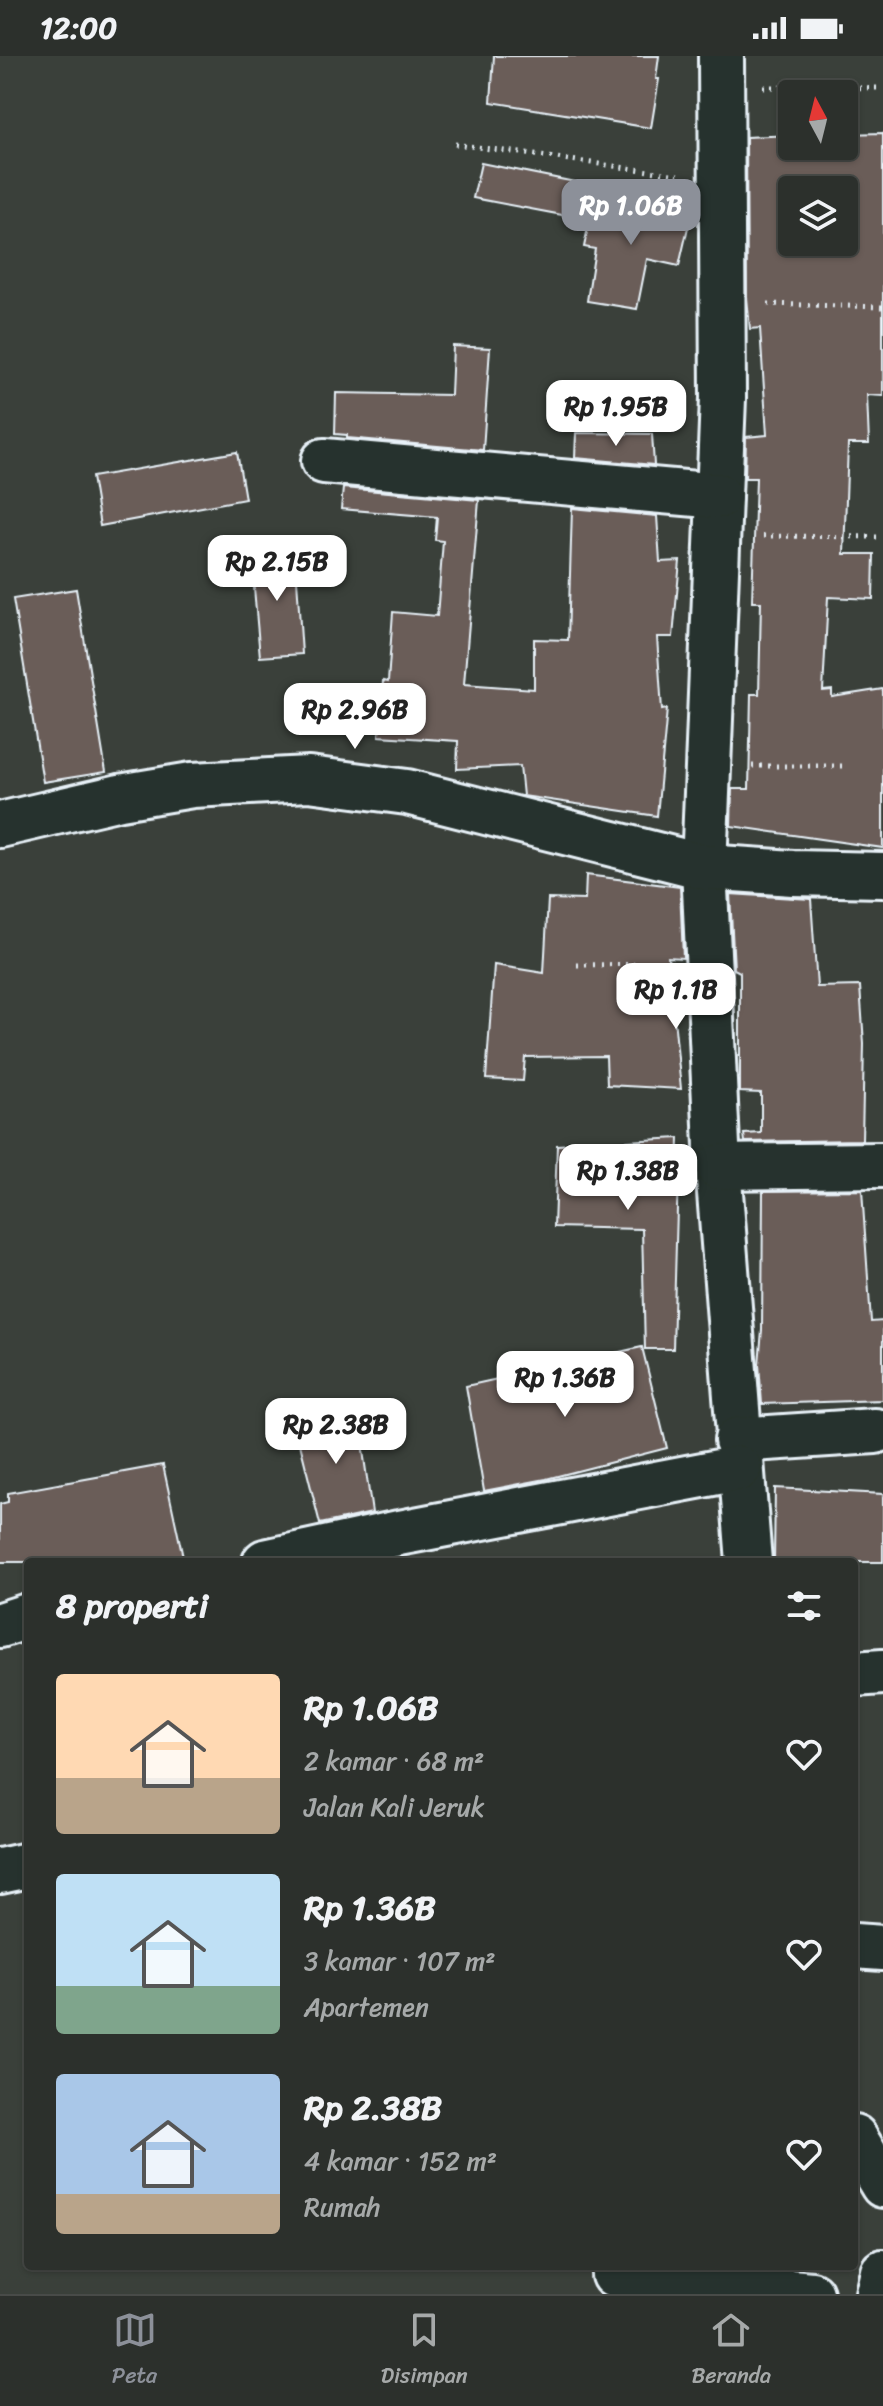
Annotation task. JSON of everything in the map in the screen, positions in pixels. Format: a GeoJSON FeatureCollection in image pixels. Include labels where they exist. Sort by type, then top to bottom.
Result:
{"type":"FeatureCollection","features":[{"type":"Feature","properties":{"kind":"street"},"geometry":{"type":"LineString","coordinates":[[722,71],[723,398],[704,867],[718,1167],[738,1454],[749,1558]]}},
{"type":"Feature","properties":{"kind":"street"},"geometry":{"type":"LineString","coordinates":[[324,461],[718,516]]}},
{"type":"Feature","properties":{"kind":"street"},"geometry":{"type":"LineString","coordinates":[[0,825],[120,797],[192,785],[309,779],[407,792],[704,867],[883,875]]}},
{"type":"Feature","properties":{"kind":"street"},"geometry":{"type":"LineString","coordinates":[[718,1167],[883,1165]]}},
{"type":"Feature","properties":{"kind":"street"},"geometry":{"type":"LineString","coordinates":[[283,1558],[738,1454],[875,1431]]}},
{"type":"Feature","properties":{"kind":"street"},"geometry":{"type":"LineString","coordinates":[[0,1625],[24,1617]]}},
{"type":"Feature","properties":{"kind":"street"},"geometry":{"type":"LineString","coordinates":[[858,1674],[883,1672]]}},
{"type":"Feature","properties":{"kind":"street"},"geometry":{"type":"LineString","coordinates":[[0,1871],[24,1866]]}},
{"type":"Feature","properties":{"kind":"street"},"geometry":{"type":"LineString","coordinates":[[858,1946],[883,1948]]}},
{"type":"Feature","properties":{"kind":"street"},"geometry":{"type":"LineString","coordinates":[[858,2144],[883,2185]]}},
{"type":"Feature","properties":{"kind":"street"},"geometry":{"type":"LineString","coordinates":[[878,2294],[883,2272]]}},
{"type":"Feature","properties":{"kind":"street"},"geometry":{"type":"LineString","coordinates":[[614,2275],[811,2294]]}},
{"type":"Feature","properties":{"kind":"path"},"geometry":{"type":"LineString","coordinates":[[722,71],[883,88]]}},
{"type":"Feature","properties":{"kind":"path"},"geometry":{"type":"LineString","coordinates":[[455,144],[722,182]]}},
{"type":"Feature","properties":{"kind":"path"},"geometry":{"type":"LineString","coordinates":[[723,304],[883,307]]}},
{"type":"Feature","properties":{"kind":"path"},"geometry":{"type":"LineString","coordinates":[[718,516],[881,537]]}},
{"type":"Feature","properties":{"kind":"path"},"geometry":{"type":"LineString","coordinates":[[707,766],[843,766]]}},
{"type":"Feature","properties":{"kind":"path"},"geometry":{"type":"LineString","coordinates":[[577,965],[707,963]]}},
{"type":"Feature","properties":{"kind":"building"},"geometry":{"type":"Polygon","coordinates":[[[494,56],[659,56],[656,79],[659,79],[651,128],[491,102],[494,56]]]}},
{"type":"Feature","properties":{"kind":"building"},"geometry":{"type":"Polygon","coordinates":[[[883,133],[883,396],[867,395],[869,444],[848,444],[844,554],[874,554],[873,599],[828,597],[823,691],[832,690],[832,697],[883,689],[883,848],[731,826],[732,789],[749,789],[751,694],[759,694],[761,602],[752,602],[756,478],[745,478],[746,437],[767,435],[760,328],[750,329],[747,297],[746,137],[778,136],[778,160],[858,160],[858,134],[883,133]]]}},
{"type":"Feature","properties":{"kind":"building"},"geometry":{"type":"Polygon","coordinates":[[[481,163],[580,183],[573,217],[473,198],[481,163]]]}},
{"type":"Feature","properties":{"kind":"building"},"geometry":{"type":"Polygon","coordinates":[[[594,198],[651,209],[652,201],[692,210],[679,266],[647,259],[637,309],[587,301],[595,249],[584,247],[594,198]]]}},
{"type":"Feature","properties":{"kind":"building"},"geometry":{"type":"Polygon","coordinates":[[[453,346],[490,348],[483,450],[347,438],[347,435],[335,434],[336,393],[451,395],[453,346]]]}},
{"type":"Feature","properties":{"kind":"building"},"geometry":{"type":"Polygon","coordinates":[[[576,433],[652,434],[654,465],[575,458],[576,433]]]}},
{"type":"Feature","properties":{"kind":"building"},"geometry":{"type":"Polygon","coordinates":[[[237,452],[245,499],[100,526],[92,477],[237,452]]]}},
{"type":"Feature","properties":{"kind":"building"},"geometry":{"type":"Polygon","coordinates":[[[343,488],[479,500],[464,684],[534,689],[534,639],[568,640],[572,508],[657,516],[660,562],[680,561],[673,637],[657,637],[662,710],[667,709],[657,816],[523,796],[520,766],[457,769],[458,741],[379,736],[383,681],[388,682],[393,612],[437,616],[443,541],[435,540],[437,517],[341,509],[343,488]]]}},
{"type":"Feature","properties":{"kind":"building"},"geometry":{"type":"Polygon","coordinates":[[[295,550],[302,654],[260,657],[251,553],[295,550]]]}},
{"type":"Feature","properties":{"kind":"building"},"geometry":{"type":"Polygon","coordinates":[[[76,589],[106,772],[43,782],[13,599],[76,589]]]}},
{"type":"Feature","properties":{"kind":"building"},"geometry":{"type":"Polygon","coordinates":[[[586,875],[680,887],[683,958],[668,957],[681,1089],[607,1085],[606,1056],[525,1057],[523,1081],[486,1079],[494,965],[544,973],[548,899],[585,900],[586,875]]]}},
{"type":"Feature","properties":{"kind":"building"},"geometry":{"type":"Polygon","coordinates":[[[730,894],[811,899],[817,987],[860,986],[864,1044],[862,1140],[745,1142],[744,1134],[761,1133],[761,1093],[740,1092],[740,972],[734,969],[730,894]]]}},
{"type":"Feature","properties":{"kind":"building"},"geometry":{"type":"Polygon","coordinates":[[[679,1138],[673,1349],[645,1349],[642,1229],[554,1227],[557,1145],[679,1138]]]}},
{"type":"Feature","properties":{"kind":"building"},"geometry":{"type":"Polygon","coordinates":[[[862,1190],[871,1322],[883,1321],[883,1400],[762,1404],[759,1364],[763,1191],[862,1190]]]}},
{"type":"Feature","properties":{"kind":"building"},"geometry":{"type":"Polygon","coordinates":[[[642,1347],[667,1448],[546,1479],[484,1491],[466,1386],[642,1347]]]}},
{"type":"Feature","properties":{"kind":"building"},"geometry":{"type":"Polygon","coordinates":[[[357,1409],[372,1513],[320,1524],[295,1424],[357,1409]]]}},
{"type":"Feature","properties":{"kind":"building"},"geometry":{"type":"Polygon","coordinates":[[[163,1465],[183,1558],[24,1558],[24,1562],[0,1562],[0,1504],[8,1502],[8,1493],[163,1465]]]}},
{"type":"Feature","properties":{"kind":"building"},"geometry":{"type":"Polygon","coordinates":[[[775,1488],[883,1494],[883,1562],[858,1562],[858,1558],[774,1558],[775,1488]]]}}]}
